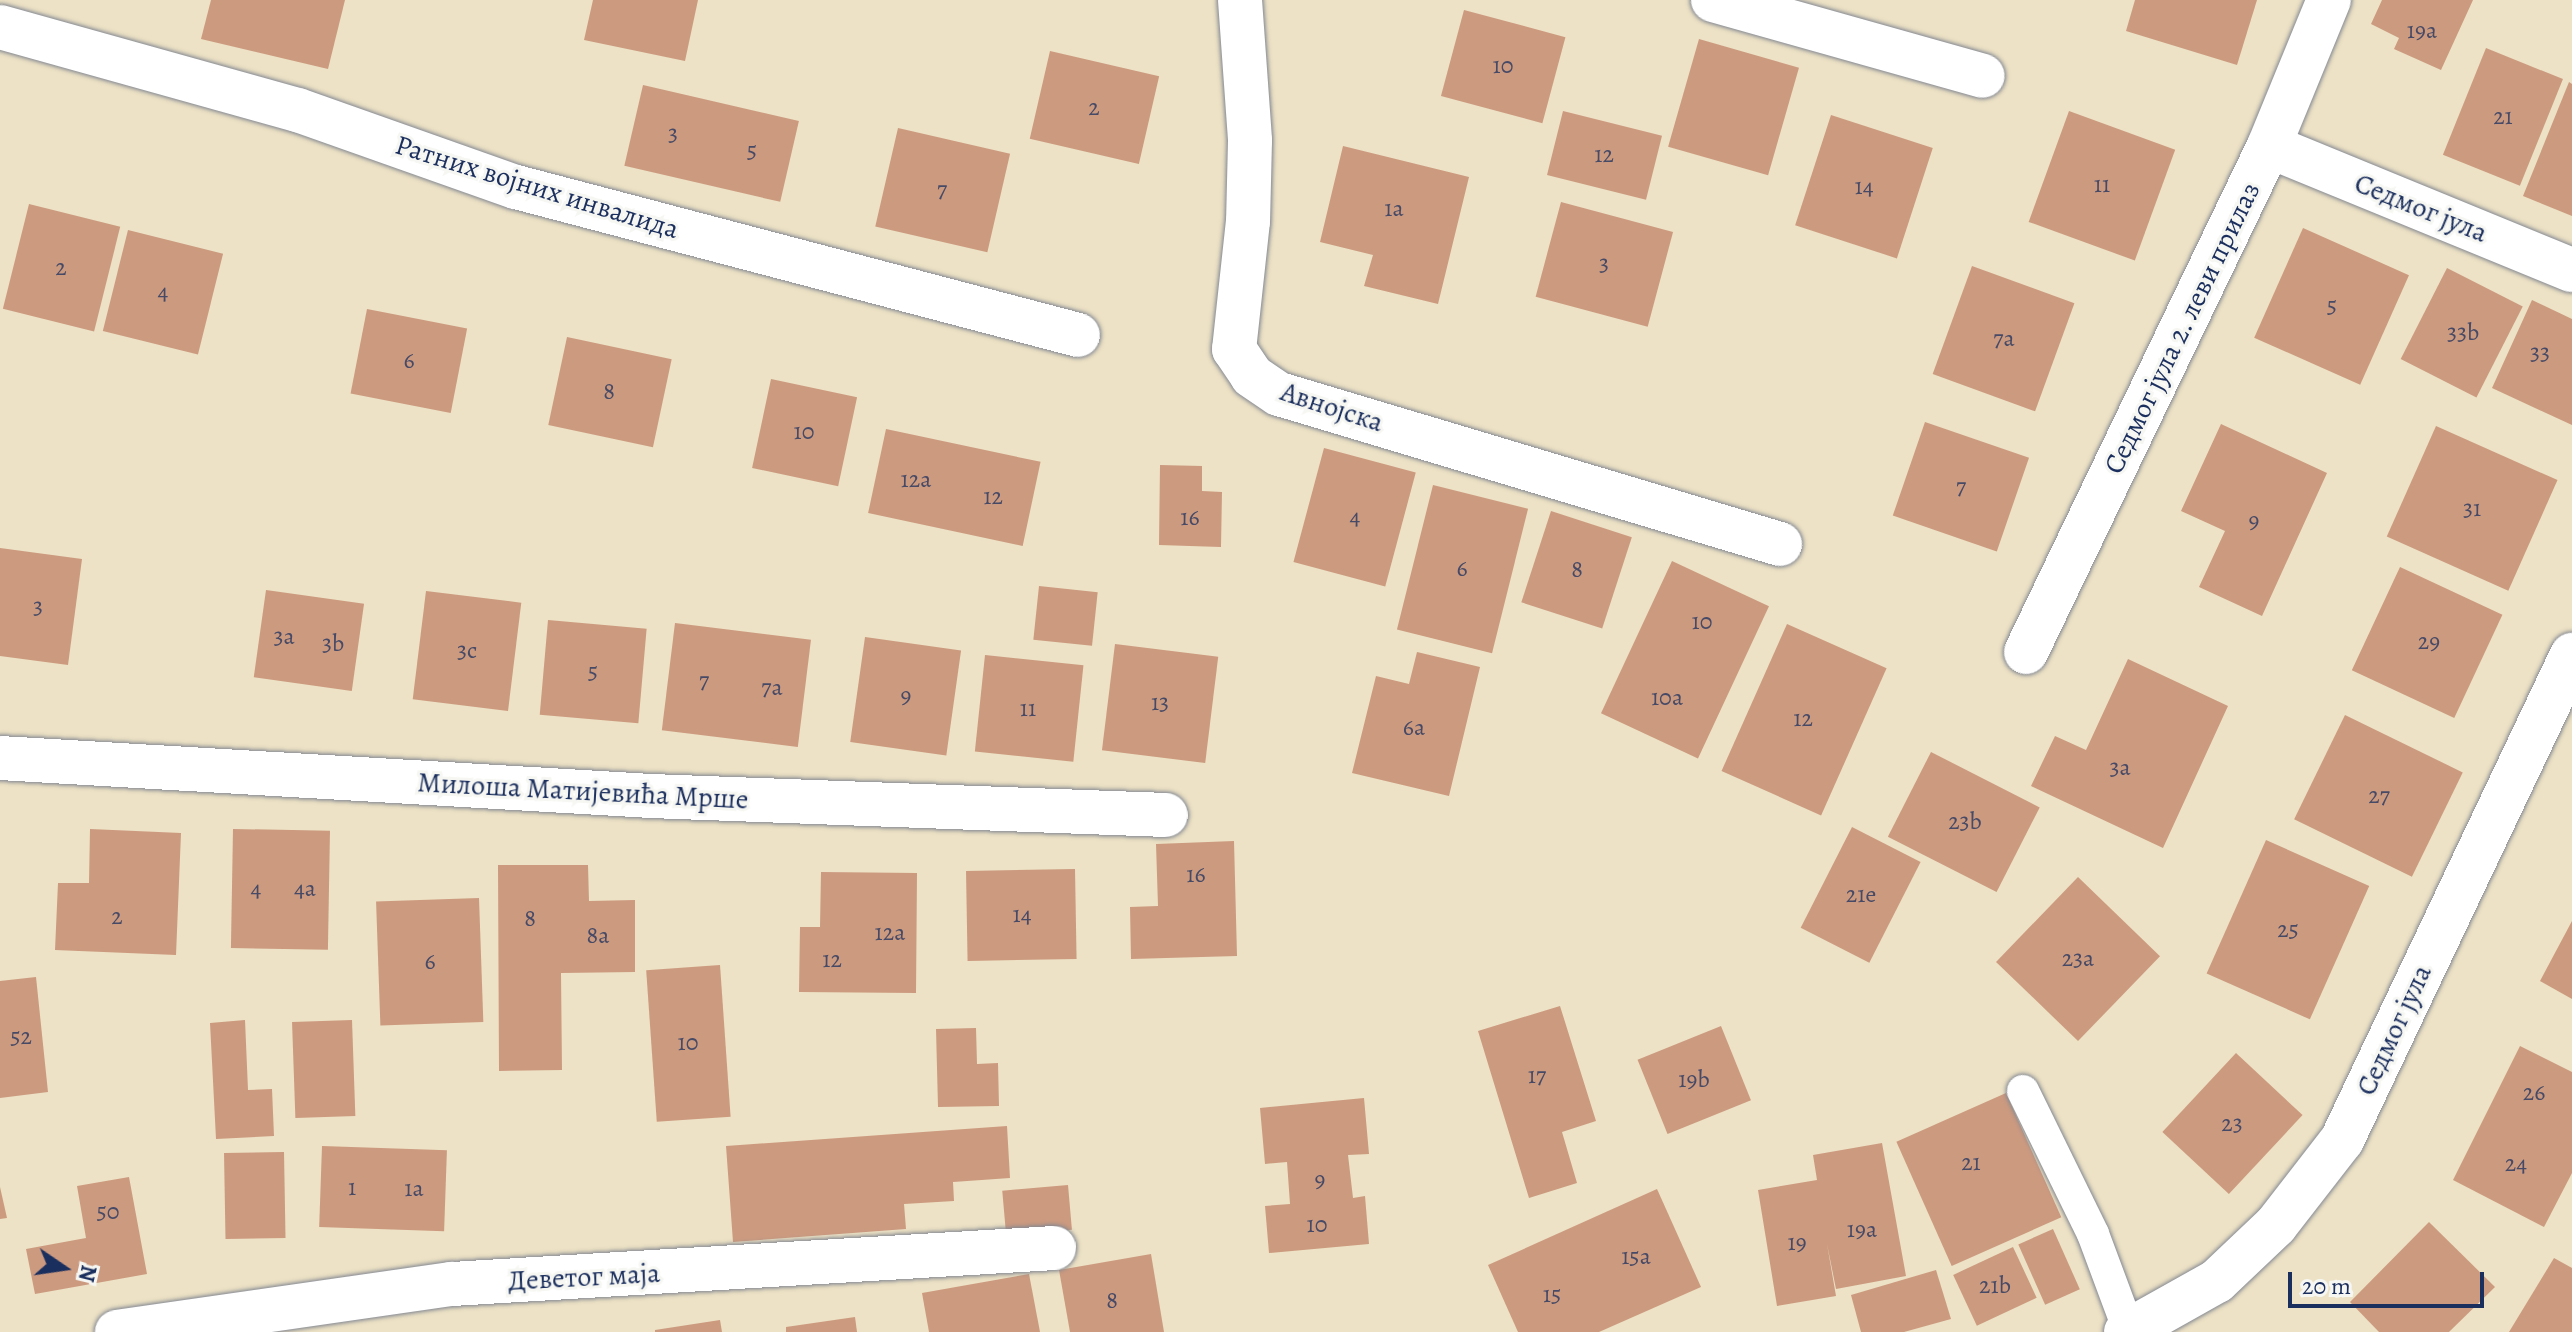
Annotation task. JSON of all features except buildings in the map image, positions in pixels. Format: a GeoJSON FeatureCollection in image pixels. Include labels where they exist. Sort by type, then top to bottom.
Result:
{"type":"FeatureCollection","features":[{"type":"Feature","properties":{"kind":"street","name":"Авнојска"},"geometry":{"type":"LineString","coordinates":[[1240,0],[1249,157],[1234,349],[1252,376],[1279,394],[1780,544]]}},
{"type":"Feature","properties":{"kind":"street"},"geometry":{"type":"LineString","coordinates":[[1713,0],[1983,76]]}},
{"type":"Feature","properties":{"kind":"street","name":"Седмог јула 2. леви прилаз"},"geometry":{"type":"LineString","coordinates":[[2026,652],[2269,146],[2329,0]]}},
{"type":"Feature","properties":{"kind":"street","name":"Ратних војних инвалида"},"geometry":{"type":"LineString","coordinates":[[0,27],[298,110],[516,187],[1078,335]]}},
{"type":"Feature","properties":{"kind":"street","name":"Седмог јула"},"geometry":{"type":"LineString","coordinates":[[2269,146],[2572,270]]}},
{"type":"Feature","properties":{"kind":"street","name":"Седмог јула"},"geometry":{"type":"LineString","coordinates":[[2128,1331],[2217,1281],[2276,1225],[2342,1140],[2572,655]]}},
{"type":"Feature","properties":{"kind":"street","name":"Милоша Матијевића Мрше"},"geometry":{"type":"LineString","coordinates":[[0,758],[651,796],[1166,815]]}},
{"type":"Feature","properties":{"kind":"street","name":"Деветог маја"},"geometry":{"type":"LineString","coordinates":[[117,1332],[452,1284],[1054,1248]]}},
{"type":"Feature","properties":{"kind":"lane"},"geometry":{"type":"LineString","coordinates":[[2023,1091],[2093,1234],[2128,1331]]}}]}
